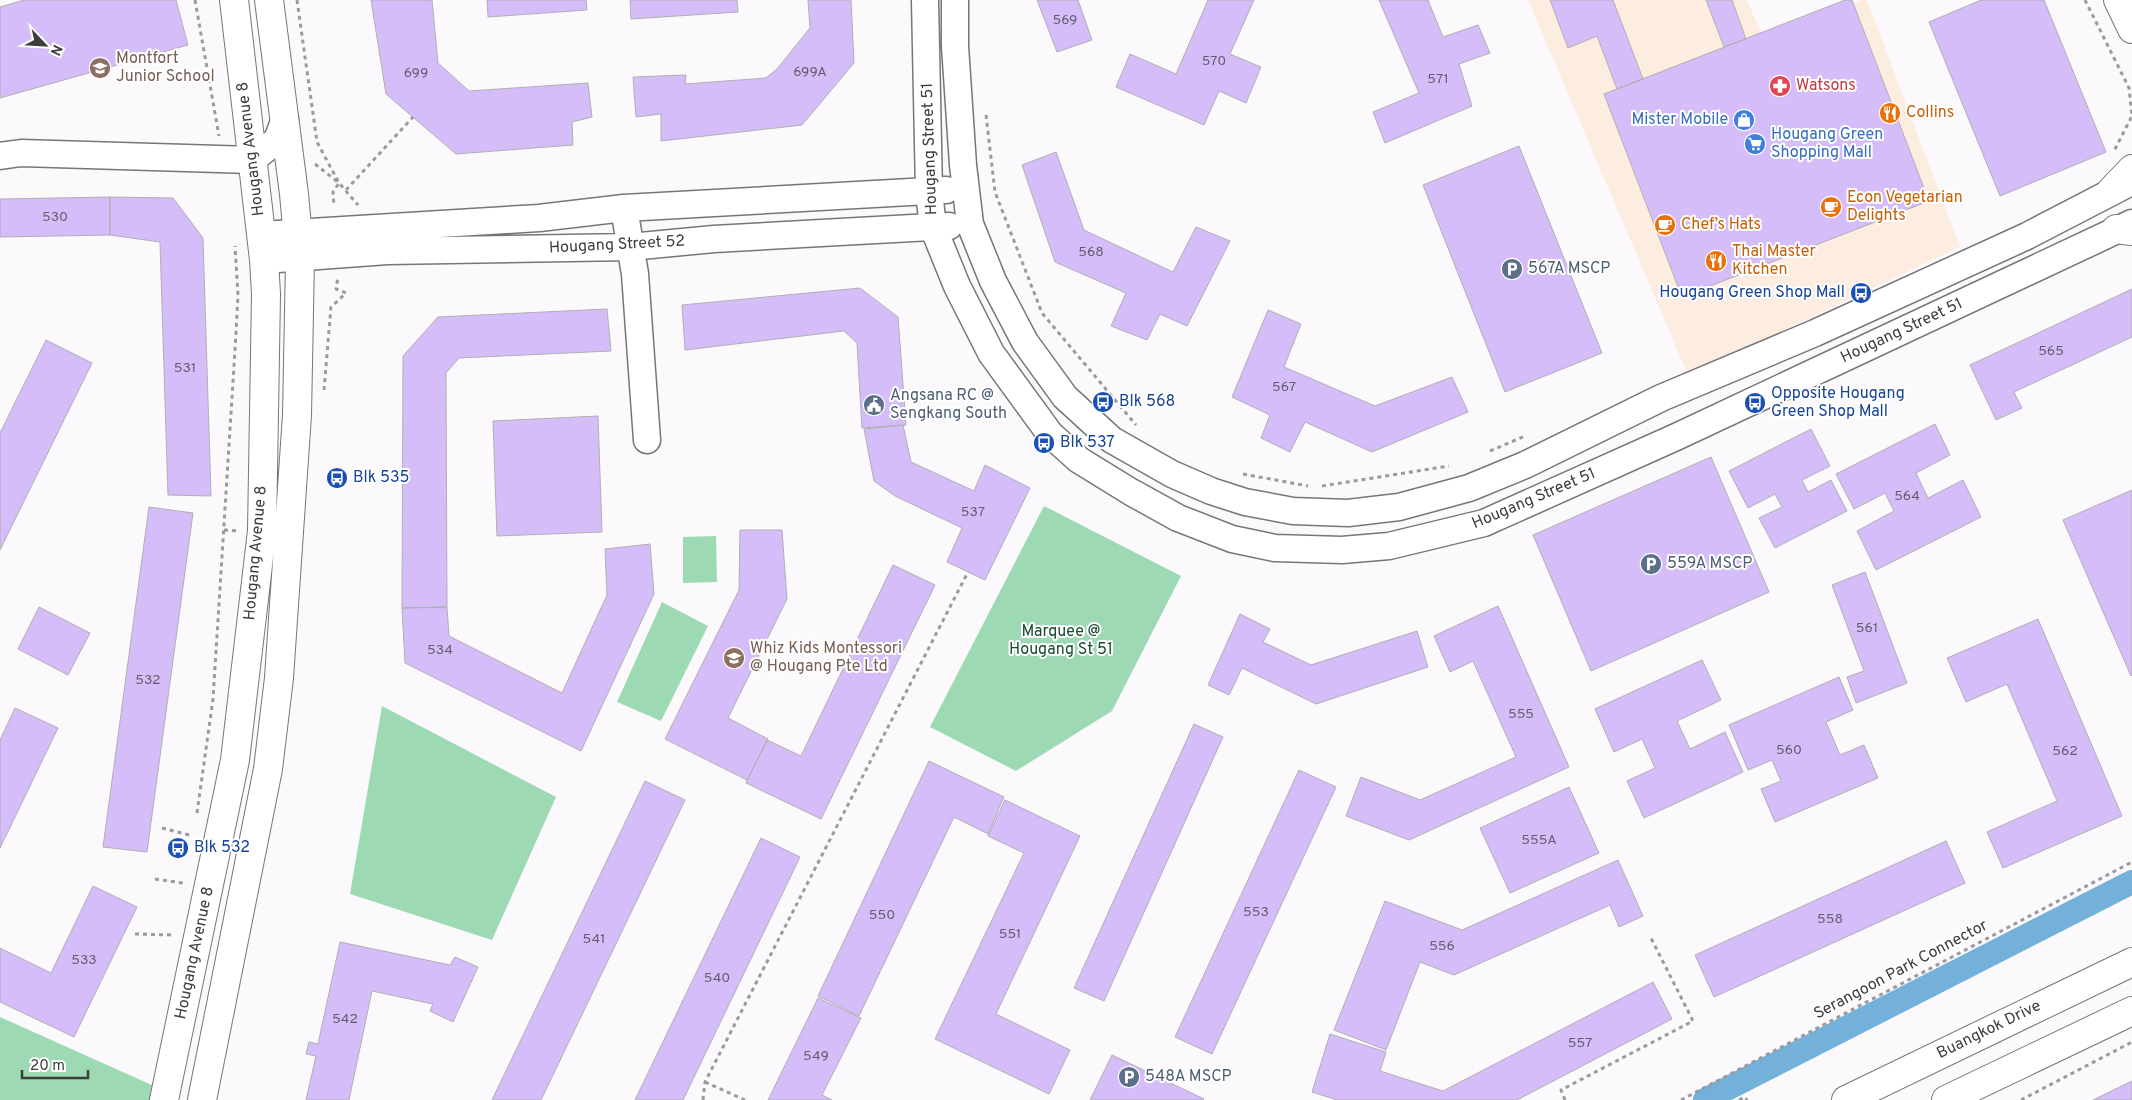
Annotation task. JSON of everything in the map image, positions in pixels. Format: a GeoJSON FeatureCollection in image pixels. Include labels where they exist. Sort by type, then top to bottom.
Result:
{"type":"FeatureCollection","features":[{"type":"Feature","properties":{"kind":"main road","name":"Hougang Avenue 8"},"geometry":{"type":"LineString","coordinates":[[164,1100],[235,760],[262,531],[266,294],[253,244],[252,160],[234,0]]}},
{"type":"Feature","properties":{"kind":"main road","name":"Hougang Avenue 8"},"geometry":{"type":"LineString","coordinates":[[202,1100],[268,769],[279,678],[297,415],[298,246],[285,119],[269,0]]}},
{"type":"Feature","properties":{"kind":"main road"},"geometry":{"type":"LineString","coordinates":[[2118,0],[2132,29]]}},
{"type":"Feature","properties":{"kind":"main road"},"geometry":{"type":"LineString","coordinates":[[2121,186],[2122,162]]}},
{"type":"Feature","properties":{"kind":"main road","name":"Buangkok Drive"},"geometry":{"type":"LineString","coordinates":[[1846,1100],[2132,962]]}},
{"type":"Feature","properties":{"kind":"main road"},"geometry":{"type":"LineString","coordinates":[[1946,1100],[2132,1012]]}},
{"type":"Feature","properties":{"kind":"street","name":"Hougang Street 51"},"geometry":{"type":"LineString","coordinates":[[925,0],[929,192],[933,227],[957,286],[991,353],[1050,434],[1079,460],[1178,518],[1232,538],[1275,548],[1342,550],[1389,546],[1484,523],[1676,437],[2127,228]]}},
{"type":"Feature","properties":{"kind":"street","name":"Hougang Street 51"},"geometry":{"type":"LineString","coordinates":[[955,0],[955,46],[965,189],[970,224],[993,282],[1025,342],[1065,397],[1112,440],[1172,474],[1211,491],[1245,502],[1293,511],[1348,514],[1399,507],[1469,488],[1517,468],[1661,398],[1824,329],[2027,236],[2121,186]]}},
{"type":"Feature","properties":{"kind":"street"},"geometry":{"type":"LineString","coordinates":[[0,156],[21,153],[252,160],[277,140],[285,119]]}},
{"type":"Feature","properties":{"kind":"street","name":"Hougang Street 52"},"geometry":{"type":"LineString","coordinates":[[298,246],[624,208],[965,189]]}},
{"type":"Feature","properties":{"kind":"street"},"geometry":{"type":"LineString","coordinates":[[624,208],[635,274],[647,440]]}},
{"type":"Feature","properties":{"kind":"street","name":"Hougang Street 52"},"geometry":{"type":"LineString","coordinates":[[253,244],[387,251],[630,247],[714,238],[970,224]]}},
{"type":"Feature","properties":{"kind":"path"},"geometry":{"type":"LineString","coordinates":[[195,0],[224,160]]}},
{"type":"Feature","properties":{"kind":"path"},"geometry":{"type":"LineString","coordinates":[[297,0],[317,142],[340,182],[362,209]]}},
{"type":"Feature","properties":{"kind":"path"},"geometry":{"type":"LineString","coordinates":[[2085,0],[2130,88],[2132,116],[2122,162]]}},
{"type":"Feature","properties":{"kind":"path"},"geometry":{"type":"LineString","coordinates":[[985,107],[995,192],[1042,313],[1140,429]]}},
{"type":"Feature","properties":{"kind":"path"},"geometry":{"type":"LineString","coordinates":[[346,190],[413,118]]}},
{"type":"Feature","properties":{"kind":"path"},"geometry":{"type":"LineString","coordinates":[[334,192],[340,182]]}},
{"type":"Feature","properties":{"kind":"path"},"geometry":{"type":"LineString","coordinates":[[196,816],[213,699],[238,295],[253,244]]}},
{"type":"Feature","properties":{"kind":"path"},"geometry":{"type":"LineString","coordinates":[[336,289],[346,293]]}},
{"type":"Feature","properties":{"kind":"path"},"geometry":{"type":"LineString","coordinates":[[1484,454],[1528,435]]}},
{"type":"Feature","properties":{"kind":"path"},"geometry":{"type":"LineString","coordinates":[[1234,472],[1317,487],[1457,465]]}},
{"type":"Feature","properties":{"kind":"path"},"geometry":{"type":"LineString","coordinates":[[702,1100],[705,1082],[968,572]]}},
{"type":"Feature","properties":{"kind":"path"},"geometry":{"type":"LineString","coordinates":[[162,828],[193,836],[191,845]]}},
{"type":"Feature","properties":{"kind":"path","name":"Serangoon Park Connector"},"geometry":{"type":"LineString","coordinates":[[1681,1100],[2132,862]]}},
{"type":"Feature","properties":{"kind":"path"},"geometry":{"type":"LineString","coordinates":[[181,892],[185,874]]}},
{"type":"Feature","properties":{"kind":"path"},"geometry":{"type":"LineString","coordinates":[[155,879],[183,883]]}},
{"type":"Feature","properties":{"kind":"path"},"geometry":{"type":"LineString","coordinates":[[170,944],[174,926]]}},
{"type":"Feature","properties":{"kind":"path"},"geometry":{"type":"LineString","coordinates":[[135,934],[172,935]]}},
{"type":"Feature","properties":{"kind":"path"},"geometry":{"type":"LineString","coordinates":[[1566,1100],[1560,1090],[1693,1021],[1650,936]]}},
{"type":"Feature","properties":{"kind":"path"},"geometry":{"type":"LineString","coordinates":[[2021,1100],[2132,1042]]}},
{"type":"Feature","properties":{"kind":"path"},"geometry":{"type":"LineString","coordinates":[[705,1082],[744,1100]]}},
{"type":"Feature","properties":{"kind":"path"},"geometry":{"type":"LineString","coordinates":[[1739,1100],[1745,1097],[1747,1100]]}},
{"type":"Feature","properties":{"kind":"shaded area","name":"Hougang Green Shopping Mall"},"geometry":{"type":"Polygon","coordinates":[[[1528,0],[1747,0],[1764,41],[1862,0],[1867,0],[1960,247],[1688,375],[1528,0]]]}},
{"type":"Feature","properties":{"kind":"green space","name":"Marquee @ Hougang St 51"},"geometry":{"type":"Polygon","coordinates":[[[1044,506],[1181,576],[1112,711],[1016,771],[930,727],[1044,506]]]}},
{"type":"Feature","properties":{"kind":"green space"},"geometry":{"type":"Polygon","coordinates":[[[716,536],[717,582],[683,583],[683,537],[716,536]]]}},
{"type":"Feature","properties":{"kind":"green space"},"geometry":{"type":"Polygon","coordinates":[[[662,602],[708,626],[661,721],[617,702],[662,602]]]}},
{"type":"Feature","properties":{"kind":"green space"},"geometry":{"type":"Polygon","coordinates":[[[382,706],[556,797],[492,940],[350,894],[382,706]]]}},
{"type":"Feature","properties":{"kind":"green space"},"geometry":{"type":"Polygon","coordinates":[[[0,1017],[154,1086],[152,1100],[0,1100],[0,1017]]]}},
{"type":"Feature","properties":{"kind":"building"},"geometry":{"type":"Polygon","coordinates":[[[24,0],[176,0],[188,45],[0,98],[0,7],[24,0]]]}},
{"type":"Feature","properties":{"kind":"building"},"geometry":{"type":"Polygon","coordinates":[[[371,0],[432,0],[438,63],[469,91],[588,83],[592,117],[572,122],[573,145],[456,154],[386,94],[371,0]]]}},
{"type":"Feature","properties":{"kind":"building"},"geometry":{"type":"Polygon","coordinates":[[[487,0],[586,0],[587,10],[488,17],[487,0]]]}},
{"type":"Feature","properties":{"kind":"building"},"geometry":{"type":"Polygon","coordinates":[[[630,0],[737,0],[738,12],[631,19],[630,0]]]}},
{"type":"Feature","properties":{"kind":"building"},"geometry":{"type":"Polygon","coordinates":[[[808,0],[851,0],[854,63],[802,125],[661,141],[661,114],[636,117],[633,77],[686,75],[685,84],[766,78],[777,69],[810,28],[808,0]]]}},
{"type":"Feature","properties":{"kind":"building"},"geometry":{"type":"Polygon","coordinates":[[[1037,0],[1078,0],[1092,40],[1057,52],[1037,0]]]}},
{"type":"Feature","properties":{"kind":"building"},"geometry":{"type":"Polygon","coordinates":[[[1208,0],[1254,0],[1230,54],[1261,67],[1246,103],[1219,91],[1204,125],[1116,87],[1130,54],[1176,74],[1208,0]]]}},
{"type":"Feature","properties":{"kind":"building"},"geometry":{"type":"Polygon","coordinates":[[[1379,0],[1428,0],[1443,37],[1478,25],[1490,53],[1459,64],[1472,106],[1385,143],[1373,112],[1419,93],[1379,0]]]}},
{"type":"Feature","properties":{"kind":"building"},"geometry":{"type":"Polygon","coordinates":[[[1550,0],[1613,0],[1643,79],[1617,89],[1597,36],[1568,48],[1550,0]]]}},
{"type":"Feature","properties":{"kind":"building"},"geometry":{"type":"Polygon","coordinates":[[[1706,0],[1732,0],[1746,39],[1724,47],[1706,0]]]}},
{"type":"Feature","properties":{"kind":"building"},"geometry":{"type":"Polygon","coordinates":[[[1845,0],[1852,0],[1929,201],[1682,297],[1604,94],[1845,0]]]}},
{"type":"Feature","properties":{"kind":"building"},"geometry":{"type":"Polygon","coordinates":[[[1981,0],[2044,0],[2106,152],[2000,196],[1929,22],[1981,0]]]}},
{"type":"Feature","properties":{"kind":"building","name":"567A MSCP"},"geometry":{"type":"Polygon","coordinates":[[[1519,146],[1602,353],[1505,392],[1423,185],[1519,146]]]}},
{"type":"Feature","properties":{"kind":"building"},"geometry":{"type":"Polygon","coordinates":[[[1056,152],[1084,230],[1173,272],[1196,227],[1230,241],[1187,326],[1160,314],[1147,340],[1111,326],[1126,293],[1055,262],[1022,165],[1056,152]]]}},
{"type":"Feature","properties":{"kind":"building"},"geometry":{"type":"Polygon","coordinates":[[[110,197],[173,198],[203,238],[211,496],[168,495],[160,242],[110,235],[110,197]]]}},
{"type":"Feature","properties":{"kind":"building"},"geometry":{"type":"Polygon","coordinates":[[[110,197],[110,235],[0,237],[0,199],[110,197]]]}},
{"type":"Feature","properties":{"kind":"building"},"geometry":{"type":"Polygon","coordinates":[[[860,288],[898,317],[906,425],[862,428],[857,343],[844,331],[685,350],[682,305],[860,288]]]}},
{"type":"Feature","properties":{"kind":"building"},"geometry":{"type":"Polygon","coordinates":[[[2132,289],[2132,337],[2014,392],[2022,408],[1996,420],[1970,365],[2132,289]]]}},
{"type":"Feature","properties":{"kind":"building"},"geometry":{"type":"Polygon","coordinates":[[[607,309],[611,351],[459,358],[446,373],[447,607],[402,608],[403,356],[438,317],[607,309]]]}},
{"type":"Feature","properties":{"kind":"building"},"geometry":{"type":"Polygon","coordinates":[[[1268,310],[1301,324],[1284,367],[1375,406],[1452,377],[1468,412],[1372,452],[1305,422],[1290,452],[1261,438],[1270,415],[1232,397],[1268,310]]]}},
{"type":"Feature","properties":{"kind":"building"},"geometry":{"type":"Polygon","coordinates":[[[46,340],[92,363],[0,550],[0,433],[46,340]]]}},
{"type":"Feature","properties":{"kind":"building"},"geometry":{"type":"Polygon","coordinates":[[[598,416],[602,532],[497,536],[493,421],[598,416]]]}},
{"type":"Feature","properties":{"kind":"building"},"geometry":{"type":"Polygon","coordinates":[[[1935,424],[1950,455],[1916,473],[1928,498],[1963,480],[1981,517],[1876,570],[1857,531],[1894,511],[1885,493],[1854,509],[1836,474],[1935,424]]]}},
{"type":"Feature","properties":{"kind":"building"},"geometry":{"type":"Polygon","coordinates":[[[903,425],[911,462],[974,491],[985,465],[1030,488],[985,580],[947,562],[962,528],[895,496],[874,481],[864,429],[903,425]]]}},
{"type":"Feature","properties":{"kind":"building"},"geometry":{"type":"Polygon","coordinates":[[[1811,429],[1830,466],[1802,480],[1808,492],[1831,480],[1847,511],[1775,548],[1759,518],[1782,507],[1775,494],[1748,508],[1729,471],[1811,429]]]}},
{"type":"Feature","properties":{"kind":"building","name":"559A MSCP"},"geometry":{"type":"Polygon","coordinates":[[[1711,457],[1769,592],[1591,671],[1533,535],[1711,457]]]}},
{"type":"Feature","properties":{"kind":"building"},"geometry":{"type":"Polygon","coordinates":[[[2132,490],[2132,675],[2131,676],[2063,520],[2132,490]]]}},
{"type":"Feature","properties":{"kind":"building"},"geometry":{"type":"Polygon","coordinates":[[[149,507],[193,513],[147,852],[103,847],[149,507]]]}},
{"type":"Feature","properties":{"kind":"building"},"geometry":{"type":"Polygon","coordinates":[[[740,530],[782,530],[787,599],[728,718],[768,739],[747,780],[665,739],[739,590],[740,530]]]}},
{"type":"Feature","properties":{"kind":"building"},"geometry":{"type":"Polygon","coordinates":[[[650,544],[654,594],[581,751],[405,663],[402,608],[447,607],[449,636],[562,693],[607,595],[605,549],[650,544]]]}},
{"type":"Feature","properties":{"kind":"building"},"geometry":{"type":"Polygon","coordinates":[[[893,565],[935,585],[821,819],[746,783],[767,740],[801,756],[893,565]]]}},
{"type":"Feature","properties":{"kind":"building"},"geometry":{"type":"Polygon","coordinates":[[[1865,572],[1907,683],[1856,703],[1847,677],[1864,671],[1832,585],[1865,572]]]}},
{"type":"Feature","properties":{"kind":"building"},"geometry":{"type":"Polygon","coordinates":[[[1498,606],[1569,767],[1409,840],[1346,816],[1361,777],[1420,800],[1516,757],[1473,661],[1450,672],[1434,636],[1498,606]]]}},
{"type":"Feature","properties":{"kind":"building"},"geometry":{"type":"Polygon","coordinates":[[[39,607],[90,633],[68,675],[18,649],[39,607]]]}},
{"type":"Feature","properties":{"kind":"building"},"geometry":{"type":"Polygon","coordinates":[[[1240,614],[1270,629],[1263,642],[1311,665],[1417,631],[1428,667],[1316,704],[1242,668],[1229,695],[1208,685],[1240,614]]]}},
{"type":"Feature","properties":{"kind":"building"},"geometry":{"type":"Polygon","coordinates":[[[2038,619],[2122,816],[2003,868],[1987,832],[2057,801],[2007,684],[1966,702],[1947,658],[2038,619]]]}},
{"type":"Feature","properties":{"kind":"building"},"geometry":{"type":"Polygon","coordinates":[[[1702,660],[1721,700],[1677,721],[1690,749],[1725,732],[1743,772],[1644,818],[1627,781],[1655,768],[1642,739],[1614,752],[1595,709],[1702,660]]]}},
{"type":"Feature","properties":{"kind":"building"},"geometry":{"type":"Polygon","coordinates":[[[1839,677],[1853,710],[1826,722],[1840,755],[1864,745],[1878,778],[1775,822],[1761,789],[1781,781],[1772,760],[1748,770],[1729,725],[1839,677]]]}},
{"type":"Feature","properties":{"kind":"building"},"geometry":{"type":"Polygon","coordinates":[[[15,708],[58,728],[0,848],[0,740],[15,708]]]}},
{"type":"Feature","properties":{"kind":"building"},"geometry":{"type":"Polygon","coordinates":[[[1194,724],[1223,737],[1104,1001],[1074,988],[1194,724]]]}},
{"type":"Feature","properties":{"kind":"building"},"geometry":{"type":"Polygon","coordinates":[[[929,761],[1004,797],[988,834],[954,817],[859,1016],[818,996],[929,761]]]}},
{"type":"Feature","properties":{"kind":"building"},"geometry":{"type":"Polygon","coordinates":[[[1299,770],[1336,787],[1212,1054],[1175,1037],[1299,770]]]}},
{"type":"Feature","properties":{"kind":"building"},"geometry":{"type":"Polygon","coordinates":[[[645,781],[685,800],[541,1100],[492,1100],[645,781]]]}},
{"type":"Feature","properties":{"kind":"building"},"geometry":{"type":"Polygon","coordinates":[[[1569,787],[1599,853],[1510,893],[1480,828],[1569,787]]]}},
{"type":"Feature","properties":{"kind":"building"},"geometry":{"type":"Polygon","coordinates":[[[1005,800],[1080,836],[996,1014],[1070,1050],[1049,1094],[935,1039],[1024,853],[988,836],[1005,800]]]}},
{"type":"Feature","properties":{"kind":"building"},"geometry":{"type":"Polygon","coordinates":[[[761,838],[800,857],[683,1100],[635,1100],[761,838]]]}},
{"type":"Feature","properties":{"kind":"building"},"geometry":{"type":"Polygon","coordinates":[[[1946,841],[1965,883],[1714,997],[1695,955],[1946,841]]]}},
{"type":"Feature","properties":{"kind":"building"},"geometry":{"type":"Polygon","coordinates":[[[1618,860],[1643,916],[1619,927],[1610,905],[1454,975],[1420,962],[1386,1050],[1334,1030],[1385,901],[1462,930],[1618,860]]]}},
{"type":"Feature","properties":{"kind":"building"},"geometry":{"type":"Polygon","coordinates":[[[93,886],[137,907],[74,1037],[0,1002],[0,948],[51,973],[93,886]]]}},
{"type":"Feature","properties":{"kind":"building"},"geometry":{"type":"Polygon","coordinates":[[[340,942],[450,965],[455,957],[478,967],[453,1022],[430,1011],[433,1004],[372,991],[349,1100],[306,1100],[316,1056],[306,1054],[309,1042],[318,1044],[340,942]]]}},
{"type":"Feature","properties":{"kind":"building"},"geometry":{"type":"Polygon","coordinates":[[[1653,982],[1672,1019],[1517,1100],[1337,1100],[1312,1092],[1330,1034],[1386,1052],[1380,1071],[1443,1091],[1653,982]]]}},
{"type":"Feature","properties":{"kind":"building"},"geometry":{"type":"Polygon","coordinates":[[[818,998],[861,1018],[822,1095],[832,1100],[768,1100],[818,998]]]}},
{"type":"Feature","properties":{"kind":"building","name":"548A MSCP"},"geometry":{"type":"Polygon","coordinates":[[[1112,1055],[1204,1099],[1090,1100],[1112,1055]]]}},
{"type":"Feature","properties":{"kind":"building"},"geometry":{"type":"Polygon","coordinates":[[[2132,1081],[2132,1100],[2093,1100],[2132,1081]]]}},
{"type":"Feature","properties":{"kind":"waterway"},"geometry":{"type":"LineString","coordinates":[[1705,1100],[2132,882]]}},
{"type":"Feature","properties":{"kind":"place","name":"Montfort Junior School"},"geometry":{"type":"Point","coordinates":[100,68]}},
{"type":"Feature","properties":{"kind":"place","name":"Watsons"},"geometry":{"type":"Point","coordinates":[1780,86]}},
{"type":"Feature","properties":{"kind":"place","name":"Collins"},"geometry":{"type":"Point","coordinates":[1890,113]}},
{"type":"Feature","properties":{"kind":"place","name":"Mister Mobile"},"geometry":{"type":"Point","coordinates":[1744,120]}},
{"type":"Feature","properties":{"kind":"place","name":"Hougang Green Shopping Mall"},"geometry":{"type":"Point","coordinates":[1755,144]}},
{"type":"Feature","properties":{"kind":"place","name":"Econ Vegetarian Delights"},"geometry":{"type":"Point","coordinates":[1831,207]}},
{"type":"Feature","properties":{"kind":"place","name":"Chef’s Hats"},"geometry":{"type":"Point","coordinates":[1665,225]}},
{"type":"Feature","properties":{"kind":"place","name":"Thai Master Kitchen"},"geometry":{"type":"Point","coordinates":[1716,261]}},
{"type":"Feature","properties":{"kind":"place","name":"567A MSCP"},"geometry":{"type":"Point","coordinates":[1512,269]}},
{"type":"Feature","properties":{"kind":"place","name":"Hougang Green Shop Mall"},"geometry":{"type":"Point","coordinates":[1861,293]}},
{"type":"Feature","properties":{"kind":"place","name":"Blk 568"},"geometry":{"type":"Point","coordinates":[1103,402]}},
{"type":"Feature","properties":{"kind":"place","name":"Opposite Hougang Green Shop Mall"},"geometry":{"type":"Point","coordinates":[1755,403]}},
{"type":"Feature","properties":{"kind":"place","name":"Angsana RC @ Sengkang South"},"geometry":{"type":"Point","coordinates":[874,405]}},
{"type":"Feature","properties":{"kind":"place","name":"Blk 537"},"geometry":{"type":"Point","coordinates":[1044,443]}},
{"type":"Feature","properties":{"kind":"place","name":"Blk 535"},"geometry":{"type":"Point","coordinates":[337,478]}},
{"type":"Feature","properties":{"kind":"place","name":"559A MSCP"},"geometry":{"type":"Point","coordinates":[1651,564]}},
{"type":"Feature","properties":{"kind":"place","name":"Whiz Kids Montessori @ Hougang Pte Ltd"},"geometry":{"type":"Point","coordinates":[734,658]}},
{"type":"Feature","properties":{"kind":"place","name":"Blk 532"},"geometry":{"type":"Point","coordinates":[178,848]}},
{"type":"Feature","properties":{"kind":"place","name":"548A MSCP"},"geometry":{"type":"Point","coordinates":[1129,1077]}}]}
